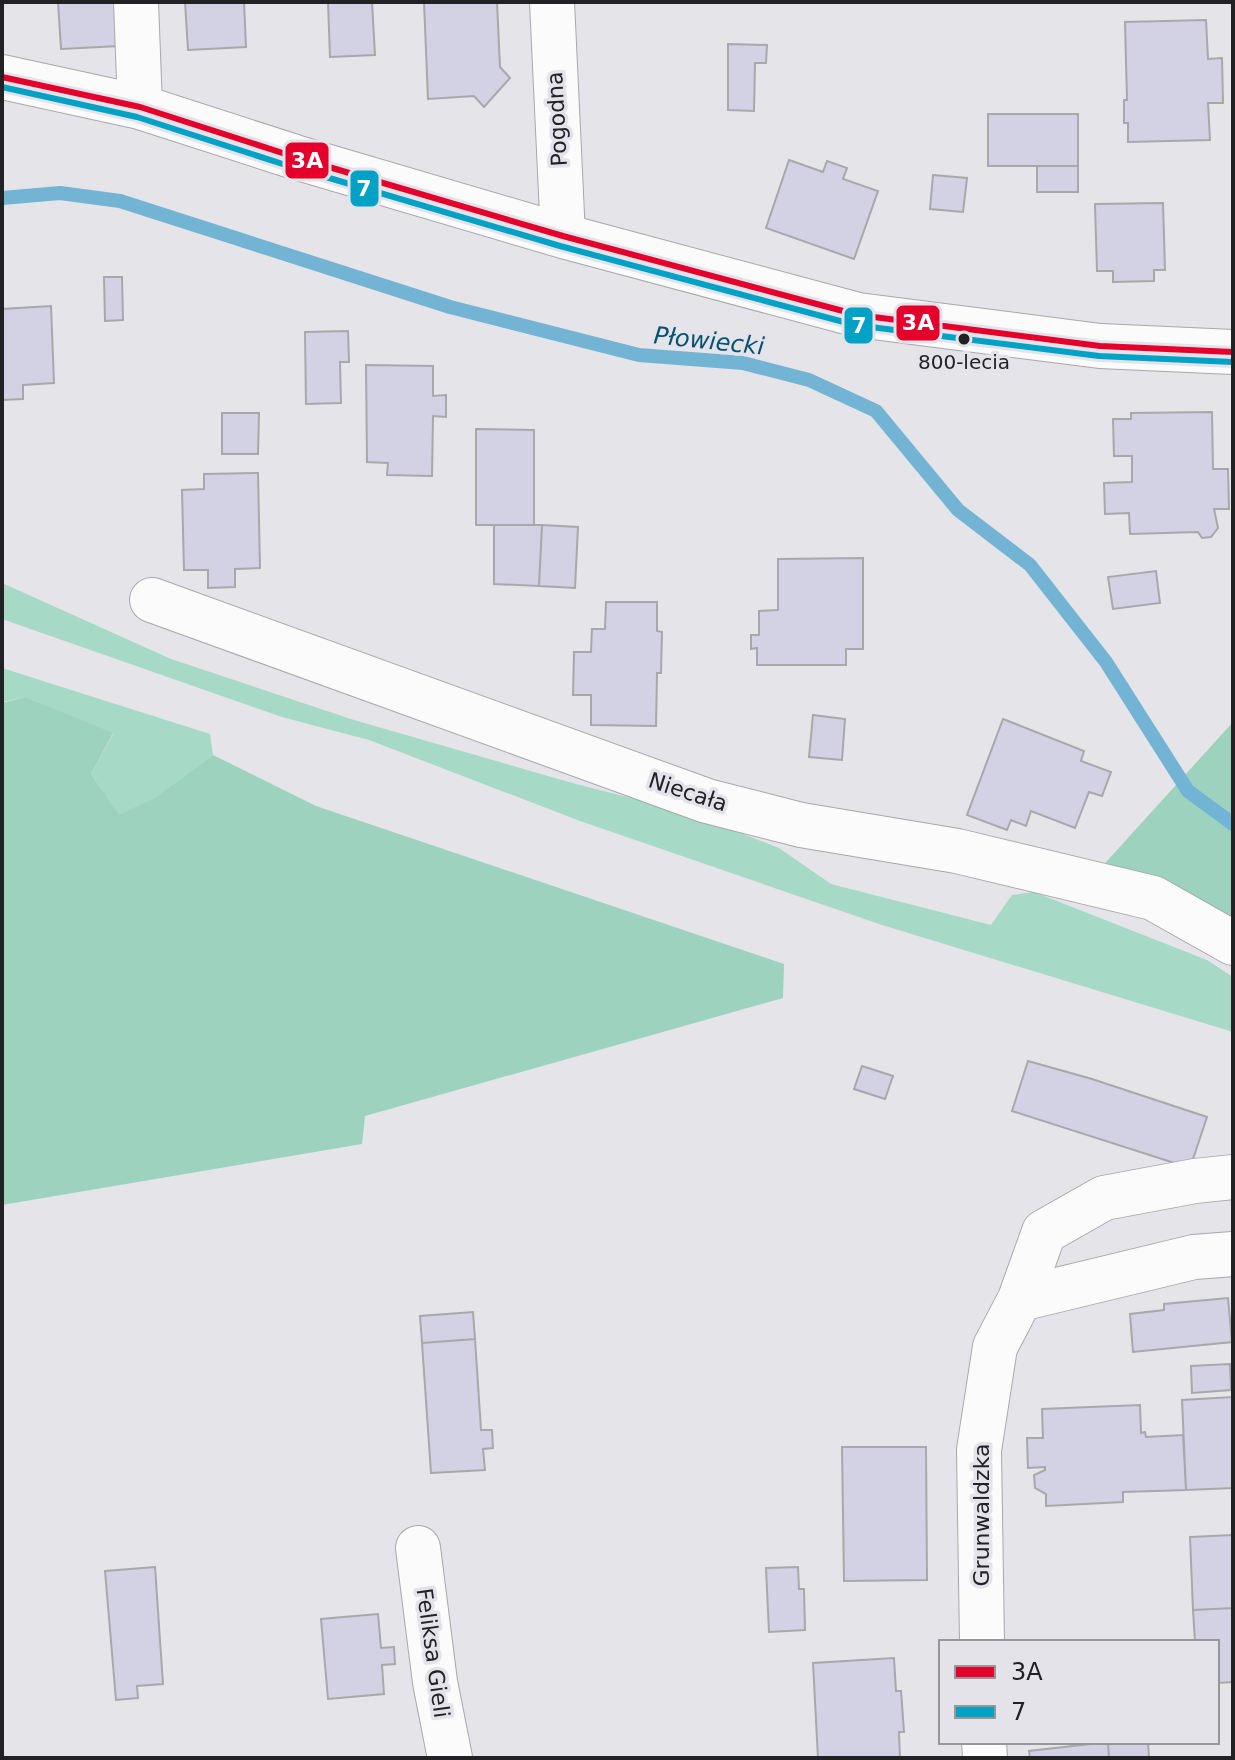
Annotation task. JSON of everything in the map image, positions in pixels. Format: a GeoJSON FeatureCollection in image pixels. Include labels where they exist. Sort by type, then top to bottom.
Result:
{"type":"FeatureCollection","features":[{"type":"Feature","properties":{"kind":"street"},"geometry":{"type":"LineString","coordinates":[[136,2],[140,107]]}},
{"type":"Feature","properties":{"kind":"street","name":"Pogodna"},"geometry":{"type":"LineString","coordinates":[[552,2],[563,236]]}},
{"type":"Feature","properties":{"kind":"street"},"geometry":{"type":"LineString","coordinates":[[2,77],[140,107],[295,157],[563,236],[858,315],[1100,346],[1233,352]]}},
{"type":"Feature","properties":{"kind":"street","name":"Niecała"},"geometry":{"type":"LineString","coordinates":[[152,600],[707,801],[801,825],[957,851],[1153,898],[1233,943]]}},
{"type":"Feature","properties":{"kind":"street","name":"Grunwaldzka"},"geometry":{"type":"LineString","coordinates":[[982,1640],[979,1450],[995,1347],[1020,1299],[1044,1232],[1104,1198],[1233,1177]]}},
{"type":"Feature","properties":{"kind":"street"},"geometry":{"type":"LineString","coordinates":[[1020,1299],[1194,1257],[1233,1254]]}},
{"type":"Feature","properties":{"kind":"street","name":"Feliksa Gieli"},"geometry":{"type":"LineString","coordinates":[[418,1548],[435,1682],[450,1758]]}},
{"type":"Feature","properties":{"kind":"green space"},"geometry":{"type":"Polygon","coordinates":[[[2,583],[171,659],[354,720],[576,784],[687,812],[779,848],[831,884],[991,925],[1012,895],[1034,892],[1207,960],[1233,977],[1233,1032],[882,925],[580,821],[369,740],[282,717],[2,619],[2,583]]]}},
{"type":"Feature","properties":{"kind":"green space"},"geometry":{"type":"Polygon","coordinates":[[[2,668],[210,734],[213,755],[154,798],[119,816],[91,774],[113,734],[25,697],[2,702],[2,668]]]}},
{"type":"Feature","properties":{"kind":"green space"},"geometry":{"type":"Polygon","coordinates":[[[25,697],[113,733],[91,774],[119,815],[154,798],[213,755],[316,806],[784,964],[783,998],[365,1116],[362,1144],[2,1205],[2,703],[25,697]]]}},
{"type":"Feature","properties":{"kind":"green space"},"geometry":{"type":"Polygon","coordinates":[[[1233,722],[1233,923],[1098,871],[1233,722]]]}},
{"type":"Feature","properties":{"kind":"building"},"geometry":{"type":"Polygon","coordinates":[[[58,2],[116,2],[119,46],[61,49],[58,2]]]}},
{"type":"Feature","properties":{"kind":"building"},"geometry":{"type":"Polygon","coordinates":[[[185,2],[244,2],[246,47],[188,50],[185,2]]]}},
{"type":"Feature","properties":{"kind":"building"},"geometry":{"type":"Polygon","coordinates":[[[328,2],[372,2],[375,55],[330,57],[328,2]]]}},
{"type":"Feature","properties":{"kind":"building"},"geometry":{"type":"Polygon","coordinates":[[[424,2],[497,2],[500,67],[510,78],[484,107],[474,96],[428,99],[424,2]]]}},
{"type":"Feature","properties":{"kind":"building"},"geometry":{"type":"Polygon","coordinates":[[[1206,20],[1208,59],[1222,58],[1223,103],[1208,103],[1210,140],[1128,142],[1128,123],[1124,123],[1124,100],[1127,100],[1125,22],[1206,20]]]}},
{"type":"Feature","properties":{"kind":"building"},"geometry":{"type":"Polygon","coordinates":[[[728,44],[767,45],[766,63],[755,63],[754,111],[728,110],[728,44]]]}},
{"type":"Feature","properties":{"kind":"building"},"geometry":{"type":"Polygon","coordinates":[[[988,114],[1078,114],[1078,166],[988,166],[988,114]]]}},
{"type":"Feature","properties":{"kind":"building"},"geometry":{"type":"Polygon","coordinates":[[[789,160],[823,172],[827,161],[847,168],[843,179],[878,191],[854,259],[766,228],[789,160]]]}},
{"type":"Feature","properties":{"kind":"building"},"geometry":{"type":"Polygon","coordinates":[[[1037,166],[1078,166],[1078,192],[1037,192],[1037,166]]]}},
{"type":"Feature","properties":{"kind":"building"},"geometry":{"type":"Polygon","coordinates":[[[933,175],[967,178],[963,212],[930,209],[933,175]]]}},
{"type":"Feature","properties":{"kind":"building"},"geometry":{"type":"Polygon","coordinates":[[[1163,203],[1165,270],[1154,270],[1154,281],[1113,282],[1113,271],[1097,271],[1095,204],[1163,203]]]}},
{"type":"Feature","properties":{"kind":"building"},"geometry":{"type":"Polygon","coordinates":[[[104,277],[122,277],[123,320],[105,321],[104,277]]]}},
{"type":"Feature","properties":{"kind":"building"},"geometry":{"type":"Polygon","coordinates":[[[51,306],[54,383],[23,385],[23,399],[2,400],[2,309],[51,306]]]}},
{"type":"Feature","properties":{"kind":"building"},"geometry":{"type":"Polygon","coordinates":[[[348,331],[349,362],[340,362],[341,403],[306,404],[305,332],[348,331]]]}},
{"type":"Feature","properties":{"kind":"building"},"geometry":{"type":"Polygon","coordinates":[[[366,365],[433,366],[433,396],[446,395],[446,417],[433,416],[432,476],[387,475],[388,463],[367,462],[366,365]]]}},
{"type":"Feature","properties":{"kind":"building"},"geometry":{"type":"Polygon","coordinates":[[[1212,412],[1213,469],[1228,469],[1229,509],[1214,509],[1218,528],[1211,537],[1202,538],[1198,532],[1130,534],[1129,513],[1105,514],[1104,483],[1132,482],[1132,456],[1114,456],[1113,419],[1131,419],[1131,413],[1212,412]]]}},
{"type":"Feature","properties":{"kind":"building"},"geometry":{"type":"Polygon","coordinates":[[[222,413],[259,413],[258,454],[222,454],[222,413]]]}},
{"type":"Feature","properties":{"kind":"building"},"geometry":{"type":"Polygon","coordinates":[[[476,429],[534,430],[534,525],[476,525],[476,429]]]}},
{"type":"Feature","properties":{"kind":"building"},"geometry":{"type":"Polygon","coordinates":[[[258,473],[260,568],[235,569],[235,587],[208,588],[208,570],[184,570],[182,490],[204,489],[204,474],[258,473]]]}},
{"type":"Feature","properties":{"kind":"building"},"geometry":{"type":"Polygon","coordinates":[[[494,525],[542,525],[539,586],[494,584],[494,525]]]}},
{"type":"Feature","properties":{"kind":"building"},"geometry":{"type":"Polygon","coordinates":[[[542,525],[578,527],[575,588],[539,586],[542,525]]]}},
{"type":"Feature","properties":{"kind":"building"},"geometry":{"type":"Polygon","coordinates":[[[863,558],[863,649],[846,649],[846,665],[757,665],[757,648],[751,649],[751,635],[759,635],[759,611],[778,610],[778,559],[863,558]]]}},
{"type":"Feature","properties":{"kind":"building"},"geometry":{"type":"Polygon","coordinates":[[[1156,571],[1160,603],[1113,609],[1108,577],[1156,571]]]}},
{"type":"Feature","properties":{"kind":"building"},"geometry":{"type":"Polygon","coordinates":[[[606,602],[657,602],[657,631],[662,632],[656,726],[591,725],[591,695],[573,695],[574,652],[591,652],[592,629],[605,629],[606,602]]]}},
{"type":"Feature","properties":{"kind":"building"},"geometry":{"type":"Polygon","coordinates":[[[813,715],[845,719],[842,760],[809,757],[813,715]]]}},
{"type":"Feature","properties":{"kind":"building"},"geometry":{"type":"Polygon","coordinates":[[[1003,719],[1084,751],[1081,761],[1111,772],[1102,796],[1089,792],[1075,828],[1031,811],[1026,826],[1011,820],[1007,830],[967,815],[1003,719]]]}},
{"type":"Feature","properties":{"kind":"building"},"geometry":{"type":"Polygon","coordinates":[[[1028,1061],[1207,1117],[1190,1168],[1012,1111],[1028,1061]]]}},
{"type":"Feature","properties":{"kind":"building"},"geometry":{"type":"Polygon","coordinates":[[[862,1066],[893,1076],[885,1099],[854,1089],[862,1066]]]}},
{"type":"Feature","properties":{"kind":"building"},"geometry":{"type":"Polygon","coordinates":[[[1228,1298],[1232,1342],[1133,1352],[1130,1314],[1164,1310],[1164,1304],[1228,1298]]]}},
{"type":"Feature","properties":{"kind":"building"},"geometry":{"type":"Polygon","coordinates":[[[473,1312],[475,1339],[422,1343],[420,1316],[473,1312]]]}},
{"type":"Feature","properties":{"kind":"building"},"geometry":{"type":"Polygon","coordinates":[[[475,1339],[481,1430],[492,1430],[493,1448],[483,1449],[485,1470],[431,1473],[422,1343],[475,1339]]]}},
{"type":"Feature","properties":{"kind":"building"},"geometry":{"type":"Polygon","coordinates":[[[1230,1364],[1231,1390],[1192,1393],[1191,1366],[1230,1364]]]}},
{"type":"Feature","properties":{"kind":"building"},"geometry":{"type":"Polygon","coordinates":[[[1233,1397],[1233,1488],[1186,1490],[1182,1400],[1233,1397]]]}},
{"type":"Feature","properties":{"kind":"building"},"geometry":{"type":"Polygon","coordinates":[[[1140,1405],[1141,1433],[1145,1432],[1146,1437],[1183,1435],[1186,1490],[1123,1492],[1123,1502],[1046,1506],[1046,1494],[1035,1488],[1034,1475],[1045,1470],[1045,1467],[1028,1468],[1027,1438],[1043,1438],[1042,1409],[1140,1405]]]}},
{"type":"Feature","properties":{"kind":"building"},"geometry":{"type":"Polygon","coordinates":[[[842,1447],[926,1447],[927,1580],[844,1581],[842,1447]]]}},
{"type":"Feature","properties":{"kind":"building"},"geometry":{"type":"Polygon","coordinates":[[[1233,1535],[1233,1608],[1193,1610],[1190,1537],[1233,1535]]]}},
{"type":"Feature","properties":{"kind":"building"},"geometry":{"type":"Polygon","coordinates":[[[155,1567],[163,1684],[137,1686],[138,1698],[116,1700],[105,1571],[155,1567]]]}},
{"type":"Feature","properties":{"kind":"building"},"geometry":{"type":"Polygon","coordinates":[[[798,1567],[799,1589],[804,1589],[805,1630],[769,1632],[766,1568],[798,1567]]]}},
{"type":"Feature","properties":{"kind":"building"},"geometry":{"type":"Polygon","coordinates":[[[1233,1608],[1233,1682],[1219,1683],[1219,1640],[1195,1640],[1193,1610],[1233,1608]]]}},
{"type":"Feature","properties":{"kind":"building"},"geometry":{"type":"Polygon","coordinates":[[[378,1614],[381,1648],[394,1647],[395,1664],[382,1665],[384,1694],[328,1699],[321,1619],[378,1614]]]}},
{"type":"Feature","properties":{"kind":"building"},"geometry":{"type":"Polygon","coordinates":[[[894,1658],[896,1691],[901,1691],[904,1732],[899,1732],[900,1758],[818,1758],[813,1663],[894,1658]]]}},
{"type":"Feature","properties":{"kind":"building"},"geometry":{"type":"Polygon","coordinates":[[[1108,1744],[1109,1758],[1030,1758],[1029,1751],[1108,1744]]]}},
{"type":"Feature","properties":{"kind":"building"},"geometry":{"type":"Polygon","coordinates":[[[1108,1744],[1148,1744],[1149,1758],[1109,1758],[1108,1744]]]}},
{"type":"Feature","properties":{"kind":"waterway","name":"Płowiecki"},"geometry":{"type":"LineString","coordinates":[[2,198],[60,193],[120,201],[450,307],[639,355],[743,363],[809,380],[876,411],[958,510],[1030,565],[1106,662],[1188,791],[1233,824]]}},
{"type":"Feature","properties":{"kind":"transit line","name":"3A"},"geometry":{"type":"LineString","coordinates":[[2,77],[140,107],[295,157],[563,236],[858,315],[1100,346],[1233,352]]}},
{"type":"Feature","properties":{"kind":"transit line","name":"7"},"geometry":{"type":"LineString","coordinates":[[2,87],[137,117],[292,167],[560,246],[855,325],[1099,356],[1233,362]]}},
{"type":"Feature","properties":{"kind":"place","name":"800-lecia"},"geometry":{"type":"Point","coordinates":[964,339]}}]}
